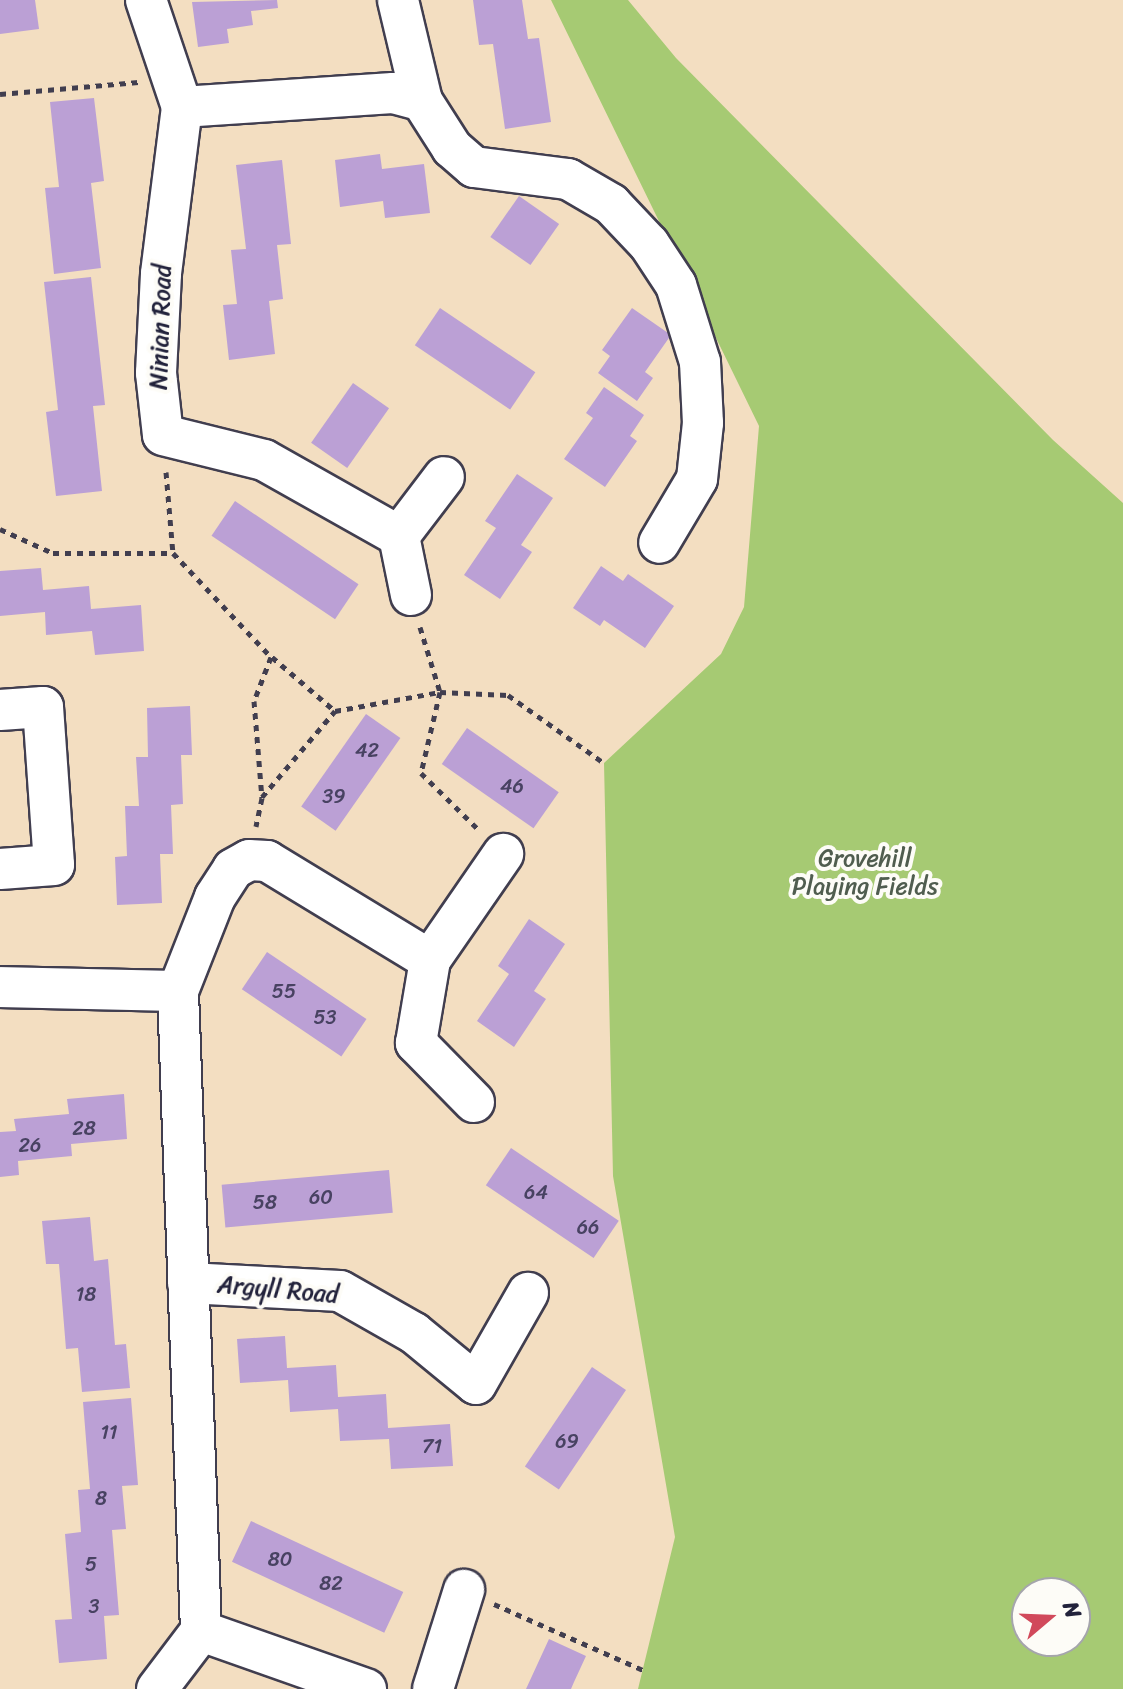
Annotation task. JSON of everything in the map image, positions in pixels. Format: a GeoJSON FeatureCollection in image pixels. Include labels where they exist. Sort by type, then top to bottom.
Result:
{"type":"FeatureCollection","features":[{"type":"Feature","properties":{"kind":"street","name":"Ninian Road"},"geometry":{"type":"LineString","coordinates":[[146,0],[178,93],[161,274],[156,373],[163,435]]}},
{"type":"Feature","properties":{"kind":"street"},"geometry":{"type":"LineString","coordinates":[[398,0],[422,101],[452,148],[474,167],[568,179],[611,204],[649,244],[676,285],[697,349],[703,423],[697,479],[659,543]]}},
{"type":"Feature","properties":{"kind":"street"},"geometry":{"type":"LineString","coordinates":[[178,93],[393,93],[422,101]]}},
{"type":"Feature","properties":{"kind":"street"},"geometry":{"type":"LineString","coordinates":[[163,435],[264,460],[399,536]]}},
{"type":"Feature","properties":{"kind":"street"},"geometry":{"type":"LineString","coordinates":[[411,595],[399,536],[444,477]]}},
{"type":"Feature","properties":{"kind":"street"},"geometry":{"type":"LineString","coordinates":[[0,710],[43,707],[54,865],[0,869]]}},
{"type":"Feature","properties":{"kind":"street"},"geometry":{"type":"LineString","coordinates":[[474,1102],[416,1043],[430,960],[503,854]]}},
{"type":"Feature","properties":{"kind":"street"},"geometry":{"type":"LineString","coordinates":[[249,860],[267,861],[430,960]]}},
{"type":"Feature","properties":{"kind":"street","name":"Argyll Road"},"geometry":{"type":"LineString","coordinates":[[201,1631],[178,991],[215,897],[233,869],[249,860]]}},
{"type":"Feature","properties":{"kind":"street"},"geometry":{"type":"LineString","coordinates":[[0,987],[178,991]]}},
{"type":"Feature","properties":{"kind":"street","name":"Argyll Road"},"geometry":{"type":"LineString","coordinates":[[188,1283],[340,1291],[414,1333],[476,1384],[528,1293]]}},
{"type":"Feature","properties":{"kind":"street"},"geometry":{"type":"LineString","coordinates":[[433,1689],[464,1590]]}},
{"type":"Feature","properties":{"kind":"street"},"geometry":{"type":"LineString","coordinates":[[157,1689],[201,1631],[366,1689]]}},
{"type":"Feature","properties":{"kind":"path"},"geometry":{"type":"LineString","coordinates":[[0,94],[178,93]]}},
{"type":"Feature","properties":{"kind":"path"},"geometry":{"type":"LineString","coordinates":[[163,435],[173,553],[271,657],[335,711]]}},
{"type":"Feature","properties":{"kind":"path"},"geometry":{"type":"LineString","coordinates":[[0,529],[53,553],[173,553]]}},
{"type":"Feature","properties":{"kind":"path"},"geometry":{"type":"LineString","coordinates":[[411,595],[440,692],[421,773],[503,854]]}},
{"type":"Feature","properties":{"kind":"path"},"geometry":{"type":"LineString","coordinates":[[249,860],[262,798],[254,701],[271,657]]}},
{"type":"Feature","properties":{"kind":"path"},"geometry":{"type":"LineString","coordinates":[[262,798],[335,711],[440,692],[508,695],[604,763]]}},
{"type":"Feature","properties":{"kind":"path"},"geometry":{"type":"LineString","coordinates":[[464,1590],[643,1670]]}},
{"type":"Feature","properties":{"kind":"green space","name":"Grovehill Playing Fields"},"geometry":{"type":"Polygon","coordinates":[[[551,0],[628,0],[676,58],[1053,440],[1123,503],[1123,1689],[638,1689],[675,1537],[613,1176],[604,763],[721,654],[744,607],[759,426],[551,0]]]}},
{"type":"Feature","properties":{"kind":"building"},"geometry":{"type":"Polygon","coordinates":[[[0,0],[35,0],[39,29],[0,34],[0,0]]]}},
{"type":"Feature","properties":{"kind":"building"},"geometry":{"type":"Polygon","coordinates":[[[277,0],[278,8],[251,11],[253,25],[227,29],[229,43],[198,47],[192,2],[277,0]]]}},
{"type":"Feature","properties":{"kind":"building"},"geometry":{"type":"Polygon","coordinates":[[[473,0],[522,0],[528,39],[539,38],[551,122],[505,129],[493,44],[479,45],[473,0]]]}},
{"type":"Feature","properties":{"kind":"building"},"geometry":{"type":"Polygon","coordinates":[[[94,98],[104,181],[91,183],[101,268],[54,274],[45,188],[59,187],[50,102],[94,98]]]}},
{"type":"Feature","properties":{"kind":"building"},"geometry":{"type":"Polygon","coordinates":[[[380,154],[382,169],[424,164],[430,213],[385,218],[383,201],[340,207],[335,160],[380,154]]]}},
{"type":"Feature","properties":{"kind":"building"},"geometry":{"type":"Polygon","coordinates":[[[282,160],[291,244],[277,245],[283,299],[269,301],[275,354],[229,360],[223,305],[237,304],[231,250],[246,249],[236,165],[282,160]]]}},
{"type":"Feature","properties":{"kind":"building"},"geometry":{"type":"Polygon","coordinates":[[[519,196],[559,224],[530,265],[490,237],[519,196]]]}},
{"type":"Feature","properties":{"kind":"building"},"geometry":{"type":"Polygon","coordinates":[[[91,277],[105,405],[93,406],[102,491],[56,496],[46,412],[58,410],[44,282],[91,277]]]}},
{"type":"Feature","properties":{"kind":"building"},"geometry":{"type":"Polygon","coordinates":[[[440,308],[535,372],[510,410],[415,345],[440,308]]]}},
{"type":"Feature","properties":{"kind":"building"},"geometry":{"type":"Polygon","coordinates":[[[632,308],[671,335],[645,372],[653,378],[637,401],[598,373],[610,356],[602,350],[632,308]]]}},
{"type":"Feature","properties":{"kind":"building"},"geometry":{"type":"Polygon","coordinates":[[[353,383],[389,408],[347,468],[311,443],[353,383]]]}},
{"type":"Feature","properties":{"kind":"building"},"geometry":{"type":"Polygon","coordinates":[[[604,387],[644,415],[630,436],[637,441],[605,487],[564,459],[593,418],[586,413],[604,387]]]}},
{"type":"Feature","properties":{"kind":"building"},"geometry":{"type":"Polygon","coordinates":[[[517,474],[553,498],[521,545],[532,552],[500,599],[464,575],[496,528],[485,521],[517,474]]]}},
{"type":"Feature","properties":{"kind":"building"},"geometry":{"type":"Polygon","coordinates":[[[235,501],[359,584],[335,619],[212,536],[235,501]]]}},
{"type":"Feature","properties":{"kind":"building"},"geometry":{"type":"Polygon","coordinates":[[[601,566],[623,581],[628,574],[674,606],[645,648],[604,620],[600,626],[573,608],[601,566]]]}},
{"type":"Feature","properties":{"kind":"building"},"geometry":{"type":"Polygon","coordinates":[[[41,568],[43,590],[89,586],[91,609],[141,605],[144,651],[95,655],[92,631],[46,635],[45,612],[0,616],[0,571],[41,568]]]}},
{"type":"Feature","properties":{"kind":"building"},"geometry":{"type":"Polygon","coordinates":[[[190,706],[192,755],[181,755],[183,804],[171,805],[173,854],[160,854],[162,903],[117,905],[115,857],[127,856],[125,806],[139,806],[136,757],[148,757],[147,708],[190,706]]]}},
{"type":"Feature","properties":{"kind":"building"},"geometry":{"type":"Polygon","coordinates":[[[366,714],[400,738],[336,831],[301,807],[366,714]]]}},
{"type":"Feature","properties":{"kind":"building"},"geometry":{"type":"Polygon","coordinates":[[[467,728],[559,792],[534,828],[442,764],[467,728]]]}},
{"type":"Feature","properties":{"kind":"building"},"geometry":{"type":"Polygon","coordinates":[[[529,919],[565,944],[534,991],[546,999],[514,1047],[477,1021],[509,974],[498,966],[529,919]]]}},
{"type":"Feature","properties":{"kind":"building"},"geometry":{"type":"Polygon","coordinates":[[[267,952],[366,1019],[341,1056],[242,989],[267,952]]]}},
{"type":"Feature","properties":{"kind":"building"},"geometry":{"type":"Polygon","coordinates":[[[124,1094],[127,1139],[71,1144],[72,1156],[18,1161],[19,1175],[0,1177],[0,1132],[16,1131],[14,1119],[69,1114],[67,1099],[124,1094]]]}},
{"type":"Feature","properties":{"kind":"building"},"geometry":{"type":"Polygon","coordinates":[[[511,1148],[619,1221],[594,1258],[486,1185],[511,1148]]]}},
{"type":"Feature","properties":{"kind":"building"},"geometry":{"type":"Polygon","coordinates":[[[389,1170],[393,1213],[225,1227],[222,1185],[389,1170]]]}},
{"type":"Feature","properties":{"kind":"building"},"geometry":{"type":"Polygon","coordinates":[[[90,1217],[94,1261],[108,1259],[115,1345],[126,1344],[130,1388],[82,1392],[78,1348],[66,1349],[59,1264],[46,1264],[42,1221],[90,1217]]]}},
{"type":"Feature","properties":{"kind":"building"},"geometry":{"type":"Polygon","coordinates":[[[285,1336],[287,1368],[336,1365],[338,1397],[386,1394],[388,1428],[450,1424],[453,1466],[391,1469],[389,1439],[340,1441],[338,1409],[290,1412],[288,1380],[240,1383],[237,1339],[285,1336]]]}},
{"type":"Feature","properties":{"kind":"building"},"geometry":{"type":"Polygon","coordinates":[[[592,1367],[626,1390],[559,1489],[525,1466],[592,1367]]]}},
{"type":"Feature","properties":{"kind":"building"},"geometry":{"type":"Polygon","coordinates":[[[131,1398],[138,1485],[122,1486],[126,1529],[112,1530],[119,1615],[104,1616],[107,1659],[59,1663],[55,1620],[72,1619],[65,1534],[81,1532],[78,1490],[90,1489],[83,1402],[131,1398]]]}},
{"type":"Feature","properties":{"kind":"building"},"geometry":{"type":"Polygon","coordinates":[[[251,1521],[403,1592],[384,1633],[232,1562],[251,1521]]]}},
{"type":"Feature","properties":{"kind":"building"},"geometry":{"type":"Polygon","coordinates":[[[549,1639],[586,1656],[571,1689],[526,1689],[549,1639]]]}}]}
